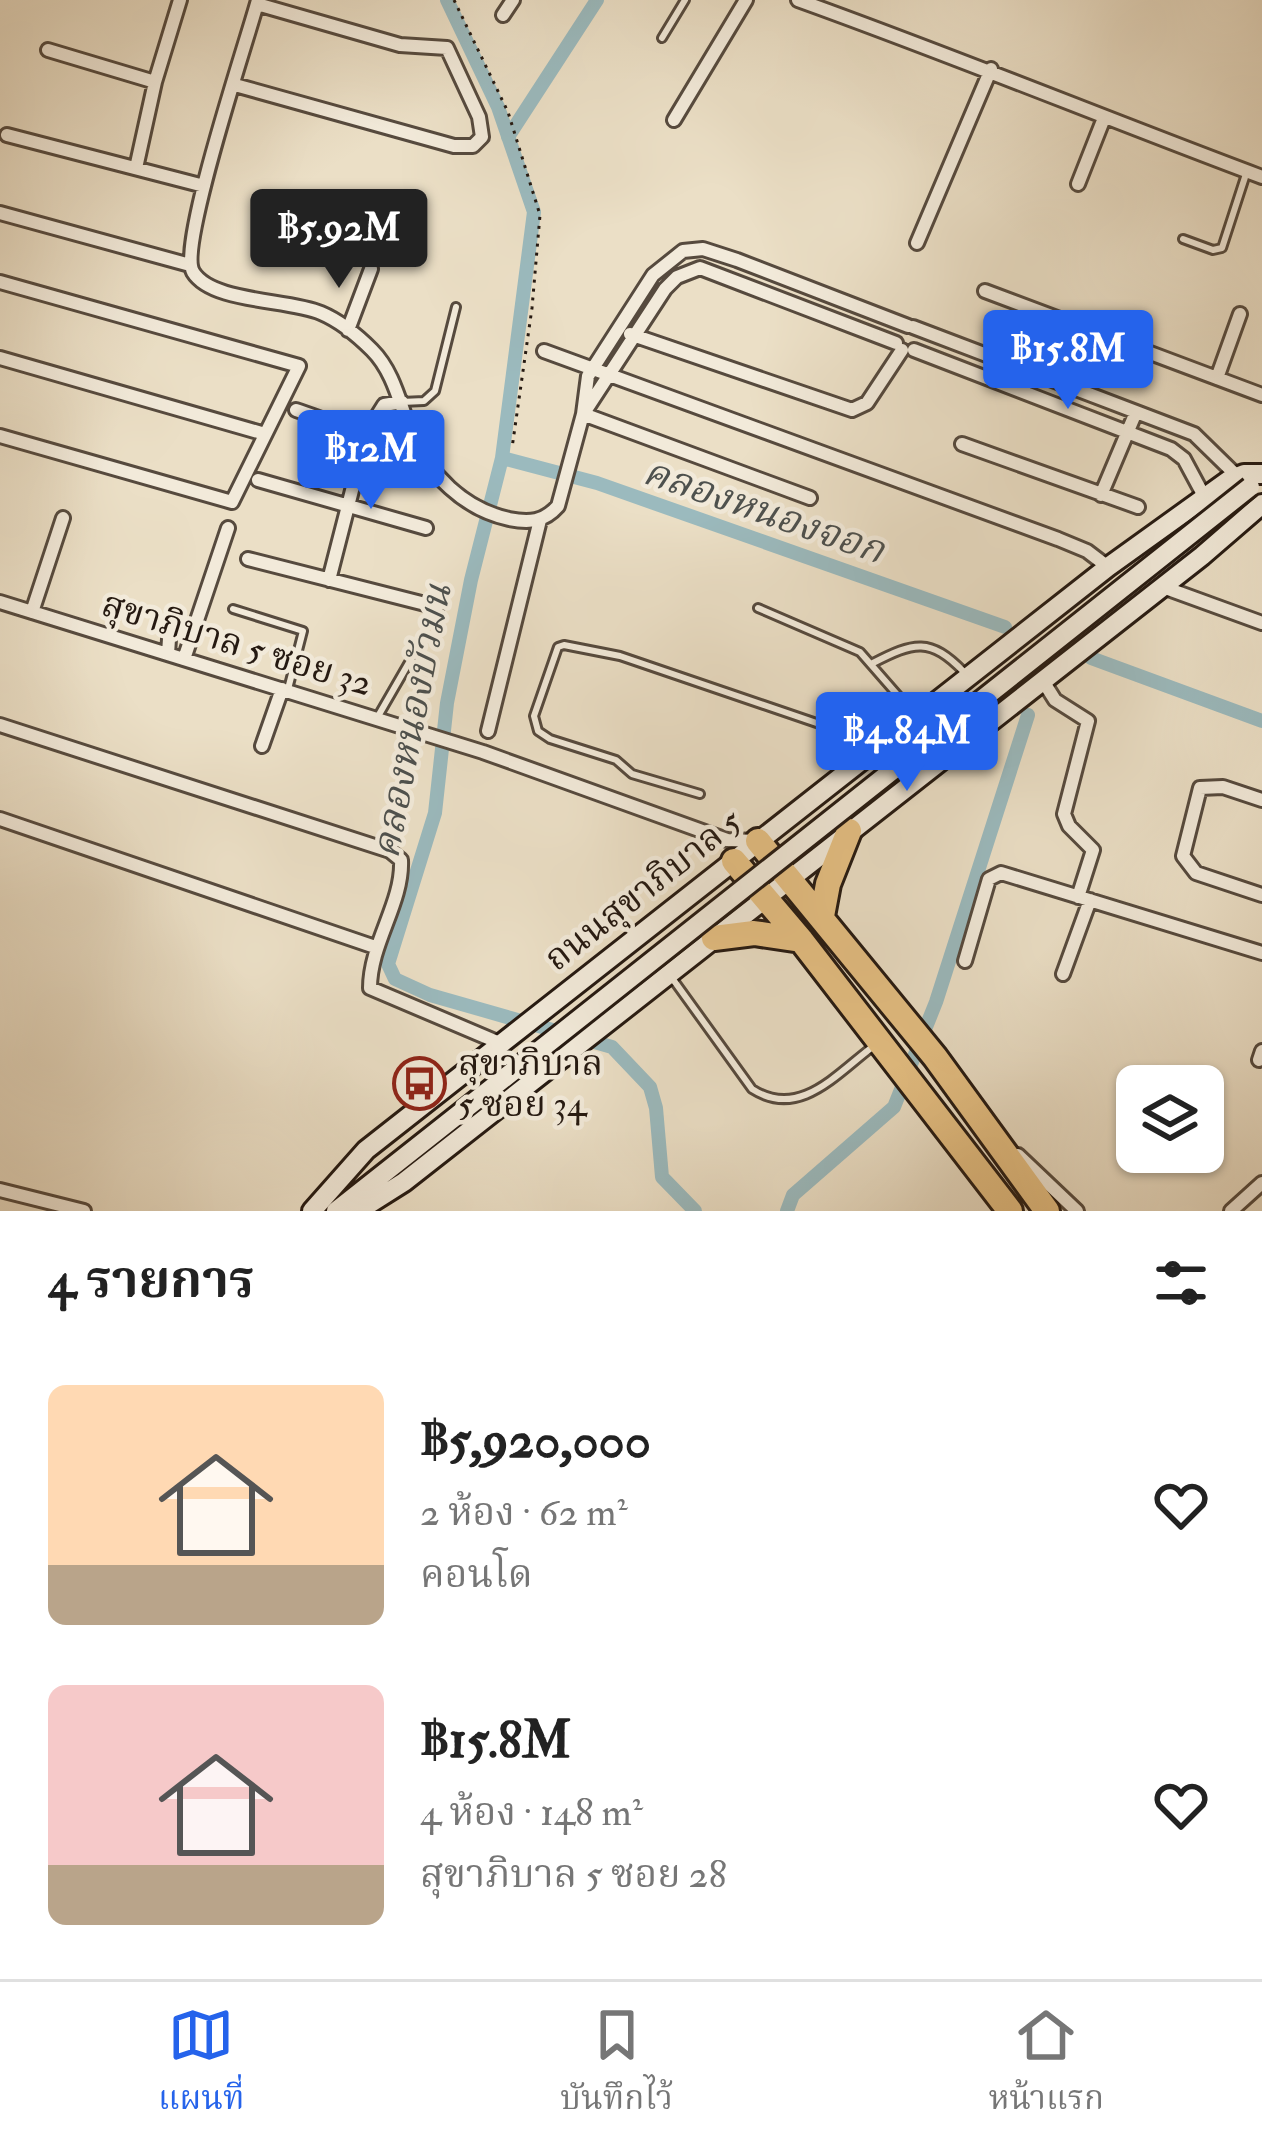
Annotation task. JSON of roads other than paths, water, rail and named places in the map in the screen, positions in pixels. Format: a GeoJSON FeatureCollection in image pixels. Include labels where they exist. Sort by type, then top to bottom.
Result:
{"type":"FeatureCollection","features":[{"type":"Feature","properties":{"kind":"highway"},"geometry":{"type":"LineString","coordinates":[[822,916],[828,884],[849,832]]}},
{"type":"Feature","properties":{"kind":"highway"},"geometry":{"type":"LineString","coordinates":[[758,842],[867,972],[1050,1211]]}},
{"type":"Feature","properties":{"kind":"highway"},"geometry":{"type":"LineString","coordinates":[[731,850],[1010,1211]]}},
{"type":"Feature","properties":{"kind":"highway"},"geometry":{"type":"LineString","coordinates":[[717,935],[754,933],[801,940]]}},
{"type":"Feature","properties":{"kind":"highway"},"geometry":{"type":"LineString","coordinates":[[841,993],[867,972]]}},
{"type":"Feature","properties":{"kind":"highway"},"geometry":{"type":"LineString","coordinates":[[958,1145],[993,1211]]}},
{"type":"Feature","properties":{"kind":"main road","name":"ถนนสุขาภิบาล 5"},"geometry":{"type":"LineString","coordinates":[[312,1211],[366,1150],[687,898],[731,850],[758,842],[1108,567],[1205,497],[1255,484]]}},
{"type":"Feature","properties":{"kind":"main road","name":"ถนนสุขาภิบาล 5"},"geometry":{"type":"LineString","coordinates":[[336,1211],[1255,484]]}},
{"type":"Feature","properties":{"kind":"main road"},"geometry":{"type":"LineString","coordinates":[[358,1211],[404,1182],[595,1034],[1163,587],[1255,484]]}},
{"type":"Feature","properties":{"kind":"main road"},"geometry":{"type":"LineString","coordinates":[[815,797],[812,806],[819,824],[849,832]]}},
{"type":"Feature","properties":{"kind":"main road"},"geometry":{"type":"LineString","coordinates":[[687,898],[708,900],[722,911],[717,935]]}},
{"type":"Feature","properties":{"kind":"street"},"geometry":{"type":"LineString","coordinates":[[503,15],[513,0]]}},
{"type":"Feature","properties":{"kind":"street"},"geometry":{"type":"LineString","coordinates":[[674,120],[746,0]]}},
{"type":"Feature","properties":{"kind":"street"},"geometry":{"type":"LineString","coordinates":[[798,0],[991,69],[1104,118],[1262,177]]}},
{"type":"Feature","properties":{"kind":"street"},"geometry":{"type":"LineString","coordinates":[[136,168],[178,1]]}},
{"type":"Feature","properties":{"kind":"street"},"geometry":{"type":"LineString","coordinates":[[235,85],[454,146],[473,146],[482,136],[479,117],[447,48],[400,44],[258,2],[188,253],[202,281],[216,290],[317,311],[376,354],[402,402],[412,434],[438,475],[477,511],[512,520],[540,520],[558,506],[583,414],[584,385],[593,368],[653,275],[683,251],[703,249],[1194,434],[1255,484]]}},
{"type":"Feature","properties":{"kind":"street"},"geometry":{"type":"LineString","coordinates":[[48,50],[155,82]]}},
{"type":"Feature","properties":{"kind":"street"},"geometry":{"type":"LineString","coordinates":[[917,243],[991,69]]}},
{"type":"Feature","properties":{"kind":"street"},"geometry":{"type":"LineString","coordinates":[[1078,184],[1104,118]]}},
{"type":"Feature","properties":{"kind":"street"},"geometry":{"type":"LineString","coordinates":[[8,135],[204,186]]}},
{"type":"Feature","properties":{"kind":"street"},"geometry":{"type":"LineString","coordinates":[[0,214],[190,265]]}},
{"type":"Feature","properties":{"kind":"street"},"geometry":{"type":"LineString","coordinates":[[732,279],[737,260]]}},
{"type":"Feature","properties":{"kind":"street"},"geometry":{"type":"LineString","coordinates":[[348,330],[371,268]]}},
{"type":"Feature","properties":{"kind":"street"},"geometry":{"type":"LineString","coordinates":[[583,414],[676,277],[700,268],[1178,454],[1205,497]]}},
{"type":"Feature","properties":{"kind":"street"},"geometry":{"type":"LineString","coordinates":[[0,282],[299,366],[232,502],[0,436]]}},
{"type":"Feature","properties":{"kind":"street"},"geometry":{"type":"LineString","coordinates":[[985,292],[1262,395]]}},
{"type":"Feature","properties":{"kind":"street"},"geometry":{"type":"LineString","coordinates":[[1217,378],[1240,314]]}},
{"type":"Feature","properties":{"kind":"street"},"geometry":{"type":"LineString","coordinates":[[904,348],[898,331],[911,327]]}},
{"type":"Feature","properties":{"kind":"street"},"geometry":{"type":"LineString","coordinates":[[618,328],[852,410],[867,403],[904,348],[920,340],[911,327]]}},
{"type":"Feature","properties":{"kind":"street"},"geometry":{"type":"LineString","coordinates":[[544,351],[1058,539],[1087,551],[1108,567]]}},
{"type":"Feature","properties":{"kind":"street"},"geometry":{"type":"LineString","coordinates":[[0,358],[266,434]]}},
{"type":"Feature","properties":{"kind":"street"},"geometry":{"type":"LineString","coordinates":[[584,385],[601,392]]}},
{"type":"Feature","properties":{"kind":"street"},"geometry":{"type":"LineString","coordinates":[[328,580],[367,432],[384,405],[402,402]]}},
{"type":"Feature","properties":{"kind":"street"},"geometry":{"type":"LineString","coordinates":[[296,410],[395,439],[412,434]]}},
{"type":"Feature","properties":{"kind":"street"},"geometry":{"type":"LineString","coordinates":[[1101,495],[1136,412]]}},
{"type":"Feature","properties":{"kind":"street"},"geometry":{"type":"LineString","coordinates":[[583,414],[810,498]]}},
{"type":"Feature","properties":{"kind":"street"},"geometry":{"type":"LineString","coordinates":[[962,444],[1138,508]]}},
{"type":"Feature","properties":{"kind":"street"},"geometry":{"type":"LineString","coordinates":[[258,480],[426,528]]}},
{"type":"Feature","properties":{"kind":"street"},"geometry":{"type":"LineString","coordinates":[[32,612],[63,518]]}},
{"type":"Feature","properties":{"kind":"street"},"geometry":{"type":"LineString","coordinates":[[488,731],[540,520]]}},
{"type":"Feature","properties":{"kind":"street"},"geometry":{"type":"LineString","coordinates":[[184,658],[228,528]]}},
{"type":"Feature","properties":{"kind":"street"},"geometry":{"type":"LineString","coordinates":[[248,559],[436,607]]}},
{"type":"Feature","properties":{"kind":"street"},"geometry":{"type":"LineString","coordinates":[[1163,587],[1262,623]]}},
{"type":"Feature","properties":{"kind":"street","name":"สุขาภิบาล 5 ซอย 32"},"geometry":{"type":"LineString","coordinates":[[0,602],[454,743],[731,850]]}},
{"type":"Feature","properties":{"kind":"street"},"geometry":{"type":"LineString","coordinates":[[168,654],[170,624]]}},
{"type":"Feature","properties":{"kind":"street"},"geometry":{"type":"LineString","coordinates":[[1042,681],[1055,700],[1088,721],[1064,814],[1069,826],[1093,850],[1063,974]]}},
{"type":"Feature","properties":{"kind":"street"},"geometry":{"type":"LineString","coordinates":[[262,746],[285,690]]}},
{"type":"Feature","properties":{"kind":"street"},"geometry":{"type":"LineString","coordinates":[[0,727],[390,851],[401,860],[402,874],[375,947],[369,985],[373,991],[509,1039]]}},
{"type":"Feature","properties":{"kind":"street"},"geometry":{"type":"LineString","coordinates":[[1262,800],[1223,787],[1201,788],[1184,856],[1196,873],[1262,895]]}},
{"type":"Feature","properties":{"kind":"street"},"geometry":{"type":"LineString","coordinates":[[0,819],[375,947]]}},
{"type":"Feature","properties":{"kind":"street"},"geometry":{"type":"LineString","coordinates":[[965,961],[993,874],[1006,874],[1262,953]]}},
{"type":"Feature","properties":{"kind":"street"},"geometry":{"type":"LineString","coordinates":[[979,1117],[1076,1211]]}},
{"type":"Feature","properties":{"kind":"street"},"geometry":{"type":"LineString","coordinates":[[1232,1211],[1262,1183]]}},
{"type":"Feature","properties":{"kind":"street"},"geometry":{"type":"LineString","coordinates":[[0,1190],[84,1211]]}},
{"type":"Feature","properties":{"kind":"lane"},"geometry":{"type":"LineString","coordinates":[[662,38],[685,0]]}},
{"type":"Feature","properties":{"kind":"lane"},"geometry":{"type":"LineString","coordinates":[[1183,239],[1213,250],[1222,248],[1247,171]]}},
{"type":"Feature","properties":{"kind":"lane"},"geometry":{"type":"LineString","coordinates":[[402,402],[424,401],[434,391],[457,307]]}},
{"type":"Feature","properties":{"kind":"lane"},"geometry":{"type":"LineString","coordinates":[[758,608],[845,642],[873,663],[917,718]]}},
{"type":"Feature","properties":{"kind":"lane"},"geometry":{"type":"LineString","coordinates":[[233,609],[303,631],[285,690]]}},
{"type":"Feature","properties":{"kind":"lane"},"geometry":{"type":"LineString","coordinates":[[873,663],[896,651],[932,646],[969,676]]}},
{"type":"Feature","properties":{"kind":"lane"},"geometry":{"type":"LineString","coordinates":[[700,794],[632,774],[616,760],[550,740],[538,731],[534,716],[558,647],[620,656],[881,746]]}},
{"type":"Feature","properties":{"kind":"lane"},"geometry":{"type":"LineString","coordinates":[[377,718],[411,659]]}},
{"type":"Feature","properties":{"kind":"lane"},"geometry":{"type":"LineString","coordinates":[[669,975],[752,1089],[768,1099],[800,1100],[879,1044]]}},
{"type":"Feature","properties":{"kind":"waterway","name":"คลองหนองบัวมน"},"geometry":{"type":"LineString","coordinates":[[447,0],[498,107],[534,212],[502,458],[447,703],[435,813],[388,964],[395,979],[430,995],[612,1047],[650,1087],[662,1177],[695,1211]]}},
{"type":"Feature","properties":{"kind":"waterway"},"geometry":{"type":"LineString","coordinates":[[508,137],[597,0]]}},
{"type":"Feature","properties":{"kind":"waterway","name":"คลองหนองจอก"},"geometry":{"type":"LineString","coordinates":[[502,458],[597,483],[1005,627]]}},
{"type":"Feature","properties":{"kind":"waterway"},"geometry":{"type":"LineString","coordinates":[[1091,658],[1262,721]]}},
{"type":"Feature","properties":{"kind":"waterway"},"geometry":{"type":"LineString","coordinates":[[787,1211],[793,1195],[894,1107],[936,1002],[1028,715]]}},
{"type":"Feature","properties":{"kind":"place","name":"สุขาภิบาล 5 ซอย 34"},"geometry":{"type":"Point","coordinates":[419,1084]}}]}
